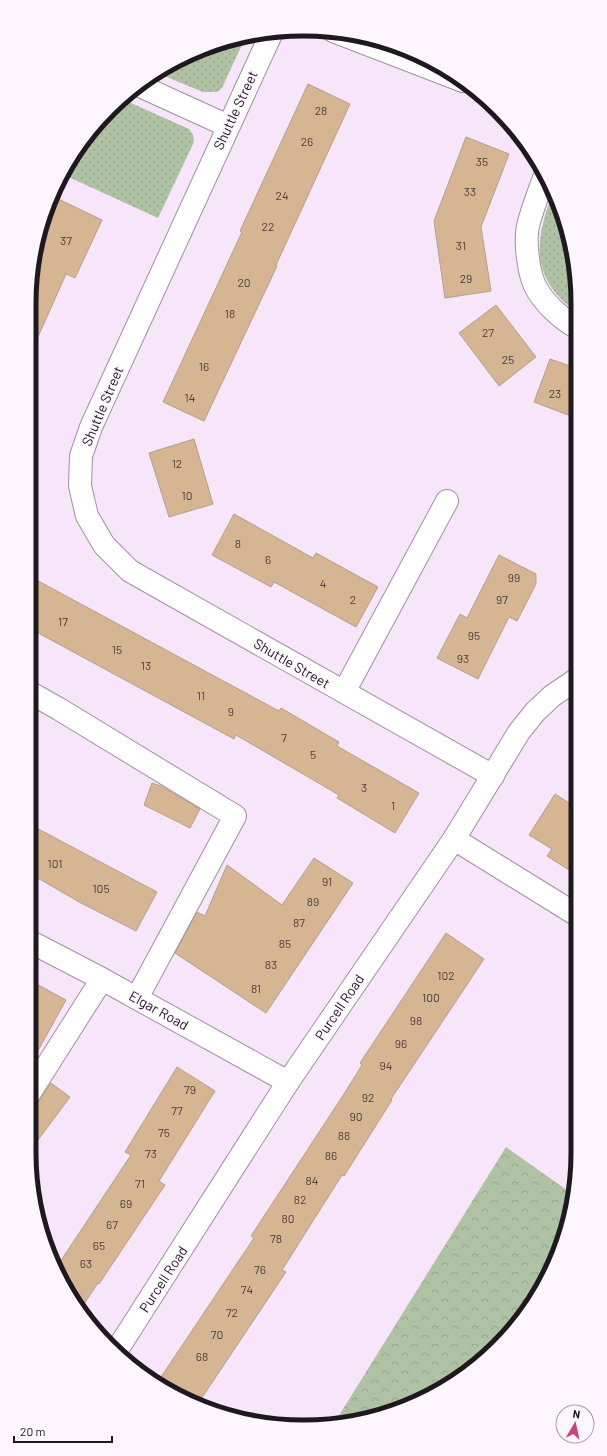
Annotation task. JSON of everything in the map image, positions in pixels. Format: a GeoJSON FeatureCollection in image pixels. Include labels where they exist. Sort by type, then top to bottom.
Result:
{"type":"FeatureCollection","features":[{"type":"Feature","properties":{"kind":"street","name":"Shuttle Street"},"geometry":{"type":"LineString","coordinates":[[269,38],[91,427],[81,456],[80,486],[87,516],[104,545],[130,571],[493,776]]}},
{"type":"Feature","properties":{"kind":"street"},"geometry":{"type":"LineString","coordinates":[[364,43],[430,68]]}},
{"type":"Feature","properties":{"kind":"street"},"geometry":{"type":"LineString","coordinates":[[145,88],[228,126]]}},
{"type":"Feature","properties":{"kind":"street"},"geometry":{"type":"LineString","coordinates":[[542,183],[528,223],[526,243],[530,265],[535,285],[548,304],[566,322],[571,324]]}},
{"type":"Feature","properties":{"kind":"street"},"geometry":{"type":"LineString","coordinates":[[344,692],[447,501]]}},
{"type":"Feature","properties":{"kind":"street","name":"Purcell Road"},"geometry":{"type":"LineString","coordinates":[[119,1347],[288,1082],[454,839],[519,732],[552,696],[571,683]]}},
{"type":"Feature","properties":{"kind":"street"},"geometry":{"type":"LineString","coordinates":[[36,696],[59,708],[235,816],[137,998]]}},
{"type":"Feature","properties":{"kind":"street"},"geometry":{"type":"LineString","coordinates":[[454,839],[571,911]]}},
{"type":"Feature","properties":{"kind":"street","name":"Elgar Road"},"geometry":{"type":"LineString","coordinates":[[36,945],[137,998],[288,1082]]}},
{"type":"Feature","properties":{"kind":"street"},"geometry":{"type":"LineString","coordinates":[[36,1083],[102,979]]}},
{"type":"Feature","properties":{"kind":"green space"},"geometry":{"type":"Polygon","coordinates":[[[243,43],[222,88],[217,92],[203,92],[164,76],[201,56],[243,43]]]}},
{"type":"Feature","properties":{"kind":"green space"},"geometry":{"type":"Polygon","coordinates":[[[128,102],[189,129],[193,135],[194,142],[158,218],[68,177],[81,155],[102,127],[128,102]]]}},
{"type":"Feature","properties":{"kind":"green space"},"geometry":{"type":"Polygon","coordinates":[[[550,200],[566,251],[569,269],[571,308],[561,299],[550,285],[543,271],[540,257],[540,242],[542,226],[550,200]]]}},
{"type":"Feature","properties":{"kind":"green space"},"geometry":{"type":"Polygon","coordinates":[[[506,1147],[568,1191],[562,1222],[551,1255],[526,1301],[493,1342],[452,1375],[406,1400],[373,1411],[337,1418],[506,1147]]]}},
{"type":"Feature","properties":{"kind":"building"},"geometry":{"type":"Polygon","coordinates":[[[308,84],[350,104],[276,265],[277,266],[204,421],[163,402],[242,232],[240,231],[308,84]]]}},
{"type":"Feature","properties":{"kind":"building"},"geometry":{"type":"Polygon","coordinates":[[[466,137],[509,154],[481,227],[491,291],[445,298],[434,221],[466,137]]]}},
{"type":"Feature","properties":{"kind":"building"},"geometry":{"type":"Polygon","coordinates":[[[57,199],[102,220],[75,278],[66,274],[36,341],[38,269],[45,234],[57,199]]]}},
{"type":"Feature","properties":{"kind":"building"},"geometry":{"type":"Polygon","coordinates":[[[496,305],[536,357],[499,386],[459,333],[496,305]]]}},
{"type":"Feature","properties":{"kind":"building"},"geometry":{"type":"Polygon","coordinates":[[[550,359],[571,366],[571,416],[534,402],[550,359]]]}},
{"type":"Feature","properties":{"kind":"building"},"geometry":{"type":"Polygon","coordinates":[[[194,439],[213,504],[169,517],[149,453],[194,439]]]}},
{"type":"Feature","properties":{"kind":"building"},"geometry":{"type":"Polygon","coordinates":[[[234,514],[313,558],[316,553],[378,587],[356,627],[274,582],[271,587],[212,555],[234,514]]]}},
{"type":"Feature","properties":{"kind":"building"},"geometry":{"type":"Polygon","coordinates":[[[499,555],[536,574],[536,584],[517,621],[509,617],[478,679],[437,658],[460,614],[467,618],[499,555]]]}},
{"type":"Feature","properties":{"kind":"building"},"geometry":{"type":"Polygon","coordinates":[[[36,580],[279,711],[281,708],[339,742],[337,746],[419,793],[395,833],[337,798],[339,795],[236,735],[234,739],[36,632],[36,580]]]}},
{"type":"Feature","properties":{"kind":"building"},"geometry":{"type":"Polygon","coordinates":[[[152,783],[161,786],[200,809],[190,828],[144,805],[152,783]]]}},
{"type":"Feature","properties":{"kind":"building"},"geometry":{"type":"Polygon","coordinates":[[[555,794],[571,804],[571,871],[547,856],[552,849],[529,835],[555,794]]]}},
{"type":"Feature","properties":{"kind":"building"},"geometry":{"type":"Polygon","coordinates":[[[36,828],[157,892],[136,931],[81,903],[36,877],[36,828]]]}},
{"type":"Feature","properties":{"kind":"building"},"geometry":{"type":"Polygon","coordinates":[[[314,858],[353,883],[266,1013],[175,953],[197,912],[205,916],[227,865],[282,905],[314,858]]]}},
{"type":"Feature","properties":{"kind":"building"},"geometry":{"type":"Polygon","coordinates":[[[446,933],[484,959],[391,1099],[392,1100],[344,1176],[342,1175],[282,1270],[286,1272],[201,1400],[179,1389],[161,1377],[254,1238],[251,1236],[344,1094],[362,1065],[360,1063],[446,933]]]}},
{"type":"Feature","properties":{"kind":"building"},"geometry":{"type":"Polygon","coordinates":[[[36,984],[66,1000],[36,1054],[36,984]]]}},
{"type":"Feature","properties":{"kind":"building"},"geometry":{"type":"Polygon","coordinates":[[[177,1067],[215,1091],[159,1181],[165,1185],[84,1305],[60,1262],[131,1155],[125,1152],[177,1067]]]}},
{"type":"Feature","properties":{"kind":"building"},"geometry":{"type":"Polygon","coordinates":[[[51,1083],[70,1097],[36,1143],[36,1104],[51,1083]]]}}]}
